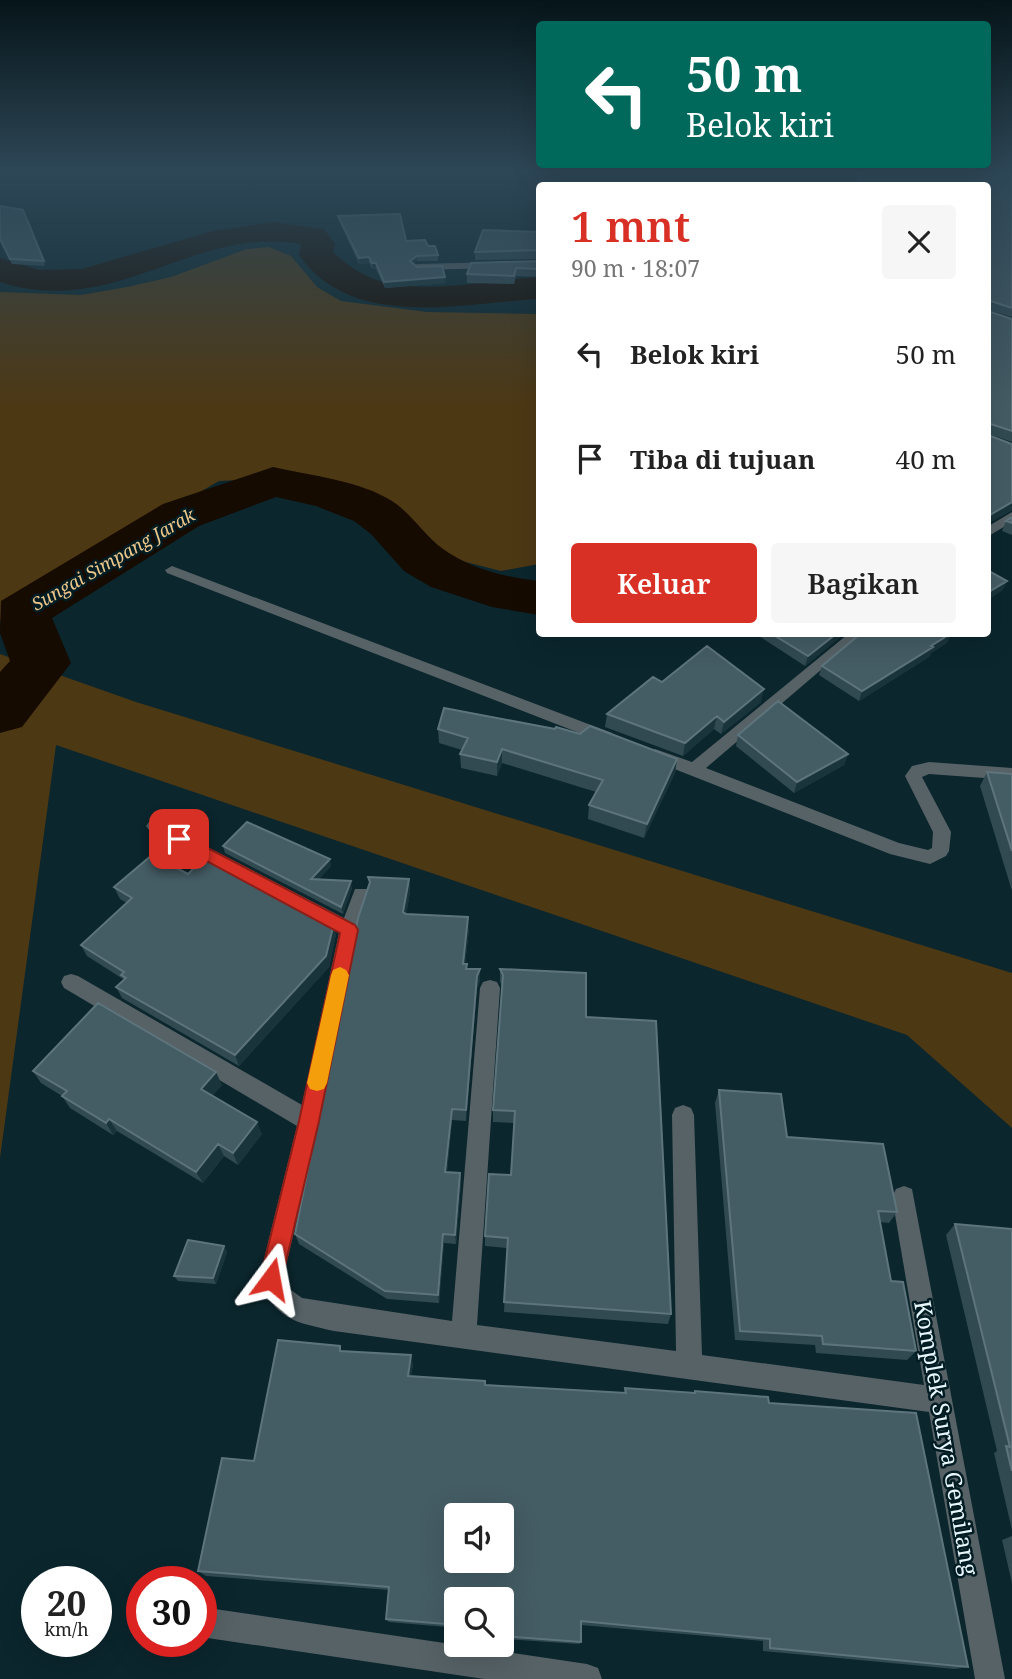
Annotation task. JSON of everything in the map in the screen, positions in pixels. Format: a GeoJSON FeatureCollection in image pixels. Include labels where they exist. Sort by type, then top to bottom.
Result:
{"type":"FeatureCollection","features":[{"type":"Feature","properties":{"kind":"street"},"geometry":{"type":"LineString","coordinates":[[417,267],[536,264]]}},
{"type":"Feature","properties":{"kind":"street"},"geometry":{"type":"LineString","coordinates":[[991,530],[1012,516]]}},
{"type":"Feature","properties":{"kind":"street"},"geometry":{"type":"LineString","coordinates":[[172,570],[620,742]]}},
{"type":"Feature","properties":{"kind":"street"},"geometry":{"type":"LineString","coordinates":[[694,769],[852,637]]}},
{"type":"Feature","properties":{"kind":"street"},"geometry":{"type":"LineString","coordinates":[[645,751],[896,849],[930,857],[940,851],[942,832],[913,776],[918,769],[1012,774]]}},
{"type":"Feature","properties":{"kind":"street"},"geometry":{"type":"LineString","coordinates":[[155,826],[349,930]]}},
{"type":"Feature","properties":{"kind":"street"},"geometry":{"type":"LineString","coordinates":[[361,894],[349,930],[309,1121],[271,1279],[278,1296],[290,1308],[334,1318],[940,1400]]}},
{"type":"Feature","properties":{"kind":"street"},"geometry":{"type":"LineString","coordinates":[[71,982],[309,1121]]}},
{"type":"Feature","properties":{"kind":"street"},"geometry":{"type":"LineString","coordinates":[[464,1334],[490,988]]}},
{"type":"Feature","properties":{"kind":"street"},"geometry":{"type":"LineString","coordinates":[[683,1115],[689,1368]]}},
{"type":"Feature","properties":{"kind":"street","name":"Komplek Surya Gemilang"},"geometry":{"type":"LineString","coordinates":[[904,1196],[990,1679]]}},
{"type":"Feature","properties":{"kind":"street"},"geometry":{"type":"LineString","coordinates":[[217,1624],[587,1679]]}},
{"type":"Feature","properties":{"kind":"shaded area"},"geometry":{"type":"Polygon","coordinates":[[[241,251],[280,251],[291,256],[317,287],[341,301],[427,312],[536,314],[536,565],[501,571],[446,557],[319,476],[219,481],[3,606],[0,624],[0,292],[81,295],[171,277],[241,251]]]}},
{"type":"Feature","properties":{"kind":"shaded area"},"geometry":{"type":"Polygon","coordinates":[[[0,654],[136,702],[1012,973],[1012,1128],[907,1035],[56,745],[0,1158],[0,654]]]}},
{"type":"Feature","properties":{"kind":"building"},"geometry":{"type":"Polygon","coordinates":[[[6,251],[40,251],[44,261],[10,259],[6,251]]]}},
{"type":"Feature","properties":{"kind":"building"},"geometry":{"type":"Polygon","coordinates":[[[356,251],[437,251],[438,255],[417,256],[410,261],[417,267],[442,266],[445,277],[384,282],[376,263],[372,263],[369,257],[359,258],[356,251]]]}},
{"type":"Feature","properties":{"kind":"building"},"geometry":{"type":"Polygon","coordinates":[[[991,251],[1012,251],[1012,308],[991,301],[991,251]]]}},
{"type":"Feature","properties":{"kind":"building"},"geometry":{"type":"Polygon","coordinates":[[[536,261],[536,269],[516,268],[514,276],[467,274],[471,263],[536,261]]]}},
{"type":"Feature","properties":{"kind":"building"},"geometry":{"type":"Polygon","coordinates":[[[991,312],[1012,319],[1012,431],[991,424],[991,312]]]}},
{"type":"Feature","properties":{"kind":"building"},"geometry":{"type":"Polygon","coordinates":[[[991,436],[1012,444],[1012,502],[991,514],[991,436]]]}},
{"type":"Feature","properties":{"kind":"building"},"geometry":{"type":"Polygon","coordinates":[[[991,572],[1007,581],[991,591],[991,572]]]}},
{"type":"Feature","properties":{"kind":"building"},"geometry":{"type":"Polygon","coordinates":[[[777,637],[832,637],[808,656],[777,637]]]}},
{"type":"Feature","properties":{"kind":"building"},"geometry":{"type":"Polygon","coordinates":[[[856,637],[945,637],[862,691],[822,666],[856,637]]]}},
{"type":"Feature","properties":{"kind":"building"},"geometry":{"type":"Polygon","coordinates":[[[707,646],[764,689],[724,722],[717,716],[685,743],[607,714],[653,677],[662,682],[707,646]]]}},
{"type":"Feature","properties":{"kind":"building"},"geometry":{"type":"Polygon","coordinates":[[[778,701],[848,754],[797,782],[738,735],[778,701]]]}},
{"type":"Feature","properties":{"kind":"building"},"geometry":{"type":"Polygon","coordinates":[[[444,708],[555,729],[556,727],[580,734],[590,726],[677,759],[647,824],[589,805],[603,780],[502,749],[497,762],[460,754],[468,738],[438,729],[444,708]]]}},
{"type":"Feature","properties":{"kind":"building"},"geometry":{"type":"Polygon","coordinates":[[[987,772],[1012,774],[1012,851],[987,772]]]}},
{"type":"Feature","properties":{"kind":"building"},"geometry":{"type":"Polygon","coordinates":[[[247,822],[330,859],[311,879],[351,881],[341,907],[223,846],[247,822]]]}},
{"type":"Feature","properties":{"kind":"building"},"geometry":{"type":"Polygon","coordinates":[[[152,855],[188,874],[207,855],[334,923],[326,956],[235,1055],[116,987],[126,978],[121,975],[124,972],[81,945],[132,898],[114,887],[152,855]]]}},
{"type":"Feature","properties":{"kind":"building"},"geometry":{"type":"Polygon","coordinates":[[[368,877],[409,879],[403,912],[406,914],[468,917],[463,964],[467,964],[466,969],[480,969],[477,976],[466,1110],[452,1109],[445,1172],[460,1173],[455,1235],[443,1234],[438,1295],[385,1291],[295,1234],[358,918],[370,882],[368,877]]]}},
{"type":"Feature","properties":{"kind":"building"},"geometry":{"type":"Polygon","coordinates":[[[500,969],[586,973],[586,1017],[656,1021],[671,1314],[504,1302],[508,1238],[485,1236],[489,1174],[511,1175],[515,1111],[493,1110],[503,975],[500,969]]]}},
{"type":"Feature","properties":{"kind":"building"},"geometry":{"type":"Polygon","coordinates":[[[98,1003],[216,1072],[201,1089],[257,1122],[233,1153],[218,1144],[196,1172],[109,1119],[106,1123],[62,1096],[67,1091],[33,1071],[98,1003]]]}},
{"type":"Feature","properties":{"kind":"building"},"geometry":{"type":"Polygon","coordinates":[[[719,1090],[781,1094],[787,1137],[883,1144],[897,1212],[878,1211],[891,1281],[903,1282],[916,1351],[823,1344],[822,1336],[740,1331],[719,1090]]]}},
{"type":"Feature","properties":{"kind":"building"},"geometry":{"type":"Polygon","coordinates":[[[955,1224],[1012,1229],[1012,1471],[1006,1446],[1010,1447],[955,1224]]]}},
{"type":"Feature","properties":{"kind":"building"},"geometry":{"type":"Polygon","coordinates":[[[188,1240],[224,1246],[213,1278],[174,1276],[188,1240]]]}},
{"type":"Feature","properties":{"kind":"building"},"geometry":{"type":"Polygon","coordinates":[[[278,1340],[340,1346],[340,1351],[411,1355],[408,1376],[485,1381],[485,1385],[626,1393],[625,1388],[695,1391],[768,1397],[769,1403],[916,1413],[968,1667],[770,1648],[770,1639],[581,1621],[581,1642],[514,1637],[514,1587],[444,1587],[444,1624],[386,1619],[389,1587],[217,1573],[217,1566],[199,1566],[222,1458],[254,1461],[278,1340]]]}},
{"type":"Feature","properties":{"kind":"waterway"},"geometry":{"type":"LineString","coordinates":[[0,268],[39,281],[82,280],[175,251]]}},
{"type":"Feature","properties":{"kind":"waterway"},"geometry":{"type":"LineString","coordinates":[[317,251],[316,255],[339,275],[364,288],[391,295],[420,297],[536,288]]}},
{"type":"Feature","properties":{"kind":"waterway","name":"Sungai Simpang Jarak"},"geometry":{"type":"LineString","coordinates":[[0,712],[41,663],[21,613],[181,515],[273,482],[331,495],[372,510],[389,523],[423,560],[450,575],[512,595],[536,598]]}},
{"type":"Feature","properties":{"kind":"slow traffic"},"geometry":{"type":"LineString","coordinates":[[317,1083],[340,975]]}},
{"type":"Feature","properties":{"kind":"route"},"geometry":{"type":"LineString","coordinates":[[179,839],[349,930],[309,1121],[271,1279]]}}]}
